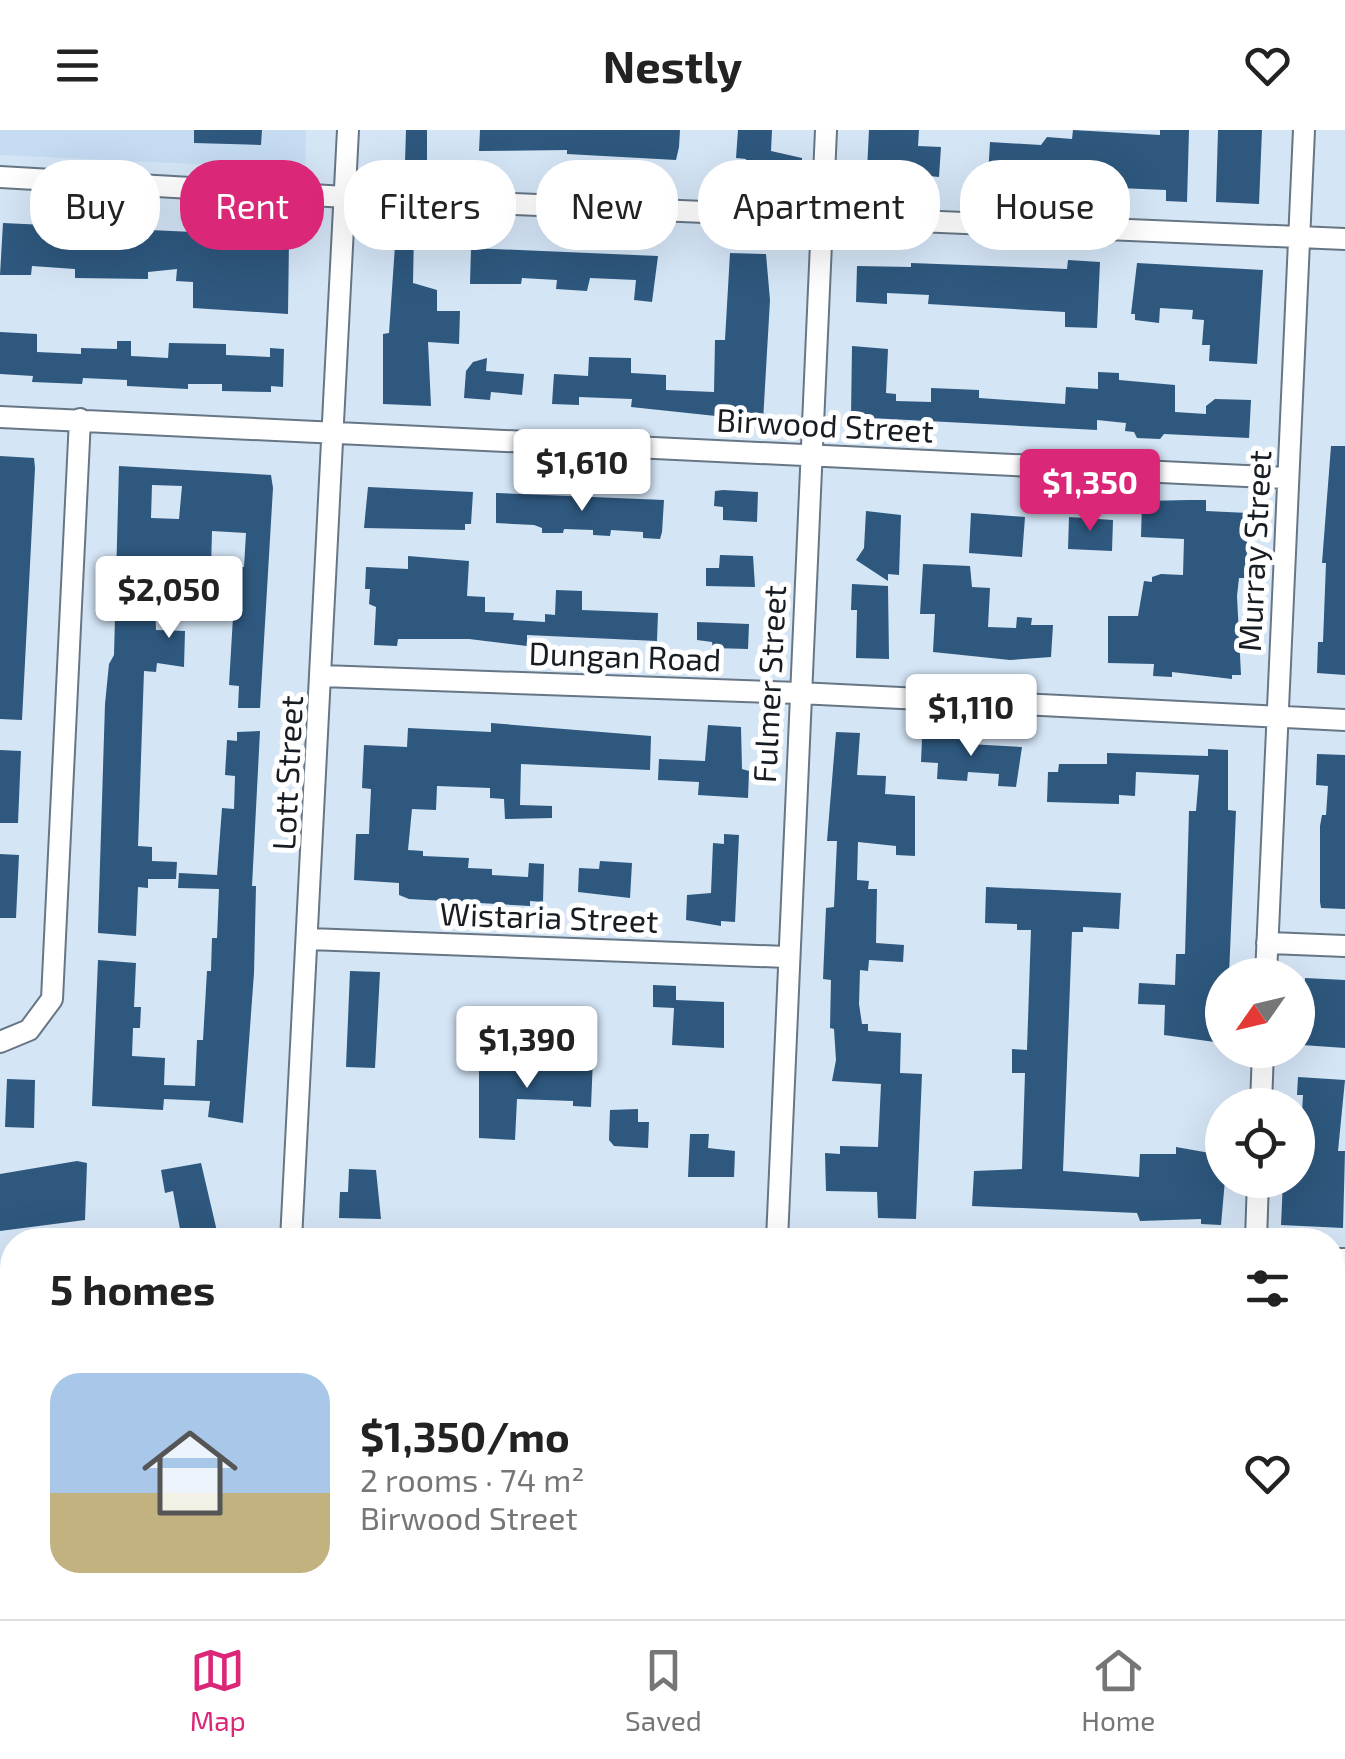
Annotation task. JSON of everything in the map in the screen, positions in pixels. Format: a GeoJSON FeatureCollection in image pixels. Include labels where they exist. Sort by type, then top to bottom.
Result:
{"type":"FeatureCollection","features":[{"type":"Feature","properties":{"kind":"street","name":"Lott Street"},"geometry":{"type":"LineString","coordinates":[[347,160],[348,130]]}},
{"type":"Feature","properties":{"kind":"street","name":"Fulmer Street"},"geometry":{"type":"LineString","coordinates":[[825,160],[826,130]]}},
{"type":"Feature","properties":{"kind":"street","name":"Murray Street"},"geometry":{"type":"LineString","coordinates":[[1267,958],[1304,130]]}},
{"type":"Feature","properties":{"kind":"street"},"geometry":{"type":"LineString","coordinates":[[0,177],[344,197]]}},
{"type":"Feature","properties":{"kind":"street"},"geometry":{"type":"LineString","coordinates":[[516,204],[698,211]]}},
{"type":"Feature","properties":{"kind":"street"},"geometry":{"type":"LineString","coordinates":[[940,221],[1345,239]]}},
{"type":"Feature","properties":{"kind":"street","name":"Lott Street"},"geometry":{"type":"LineString","coordinates":[[292,1228],[322,676],[330,434],[344,227]]}},
{"type":"Feature","properties":{"kind":"street","name":"Fulmer Street"},"geometry":{"type":"LineString","coordinates":[[777,1228],[820,250]]}},
{"type":"Feature","properties":{"kind":"street","name":"Birwood Street"},"geometry":{"type":"LineString","coordinates":[[0,417],[1288,478]]}},
{"type":"Feature","properties":{"kind":"street"},"geometry":{"type":"LineString","coordinates":[[0,1042],[29,1030],[42,1016],[52,992],[80,419]]}},
{"type":"Feature","properties":{"kind":"street","name":"Dungan Road"},"geometry":{"type":"LineString","coordinates":[[322,676],[799,693],[1345,720]]}},
{"type":"Feature","properties":{"kind":"street","name":"Wistaria Street"},"geometry":{"type":"LineString","coordinates":[[309,939],[787,957]]}},
{"type":"Feature","properties":{"kind":"street"},"geometry":{"type":"LineString","coordinates":[[1267,943],[1345,946]]}},
{"type":"Feature","properties":{"kind":"street"},"geometry":{"type":"LineString","coordinates":[[1256,1228],[1257,1198]]}},
{"type":"Feature","properties":{"kind":"shaded area"},"geometry":{"type":"Polygon","coordinates":[[[0,130],[306,130],[305,160],[180,160],[180,163],[0,155],[0,130]]]}},
{"type":"Feature","properties":{"kind":"building"},"geometry":{"type":"Polygon","coordinates":[[[194,130],[262,130],[261,145],[194,143],[194,130]]]}},
{"type":"Feature","properties":{"kind":"building"},"geometry":{"type":"Polygon","coordinates":[[[406,130],[427,130],[427,160],[405,160],[406,130]]]}},
{"type":"Feature","properties":{"kind":"building"},"geometry":{"type":"Polygon","coordinates":[[[480,130],[680,130],[676,160],[567,154],[567,150],[479,151],[480,130]]]}},
{"type":"Feature","properties":{"kind":"building"},"geometry":{"type":"Polygon","coordinates":[[[738,130],[772,130],[771,151],[802,160],[746,160],[736,158],[738,130]]]}},
{"type":"Feature","properties":{"kind":"building"},"geometry":{"type":"Polygon","coordinates":[[[869,130],[919,130],[918,146],[941,147],[940,162],[868,160],[869,130]]]}},
{"type":"Feature","properties":{"kind":"building"},"geometry":{"type":"Polygon","coordinates":[[[1073,130],[1160,135],[1160,130],[1189,130],[1187,202],[1166,201],[1166,190],[1130,188],[1130,160],[989,160],[990,142],[1041,145],[1047,137],[1072,139],[1073,130]]]}},
{"type":"Feature","properties":{"kind":"building"},"geometry":{"type":"Polygon","coordinates":[[[1218,130],[1262,130],[1259,204],[1216,202],[1218,130]]]}},
{"type":"Feature","properties":{"kind":"building"},"geometry":{"type":"Polygon","coordinates":[[[3,223],[30,224],[30,250],[160,250],[160,230],[180,231],[180,250],[289,250],[288,314],[193,308],[193,282],[176,281],[177,269],[148,272],[148,279],[75,278],[75,269],[32,266],[31,275],[0,275],[3,223]]]}},
{"type":"Feature","properties":{"kind":"building"},"geometry":{"type":"Polygon","coordinates":[[[395,250],[414,250],[413,283],[437,290],[437,311],[460,311],[459,344],[428,342],[431,406],[383,404],[383,334],[389,333],[395,250]]]}},
{"type":"Feature","properties":{"kind":"building"},"geometry":{"type":"Polygon","coordinates":[[[471,250],[658,256],[652,302],[634,300],[636,280],[590,278],[587,291],[556,289],[557,280],[522,278],[521,284],[470,284],[471,250]]]}},
{"type":"Feature","properties":{"kind":"building"},"geometry":{"type":"Polygon","coordinates":[[[730,253],[766,254],[770,300],[763,421],[631,407],[632,399],[579,397],[579,405],[552,404],[554,374],[588,376],[589,357],[631,358],[631,373],[666,375],[666,390],[714,392],[715,340],[725,340],[730,253]]]}},
{"type":"Feature","properties":{"kind":"building"},"geometry":{"type":"Polygon","coordinates":[[[1068,260],[1100,262],[1097,328],[1065,327],[1065,312],[928,304],[929,295],[887,293],[887,304],[856,302],[857,266],[911,267],[911,263],[1067,269],[1068,260]]]}},
{"type":"Feature","properties":{"kind":"building"},"geometry":{"type":"Polygon","coordinates":[[[1137,263],[1263,270],[1257,364],[1209,361],[1210,345],[1202,345],[1204,320],[1192,319],[1193,310],[1160,308],[1159,323],[1135,320],[1135,314],[1131,314],[1137,263]]]}},
{"type":"Feature","properties":{"kind":"building"},"geometry":{"type":"Polygon","coordinates":[[[0,332],[37,334],[37,352],[81,354],[81,348],[117,349],[117,341],[131,341],[131,356],[168,358],[169,343],[226,344],[226,355],[270,357],[270,348],[284,349],[283,387],[271,386],[271,392],[222,391],[222,384],[188,384],[188,389],[127,386],[127,380],[83,378],[82,384],[32,382],[33,376],[0,374],[0,332]]]}},
{"type":"Feature","properties":{"kind":"building"},"geometry":{"type":"Polygon","coordinates":[[[852,346],[888,349],[886,393],[896,394],[896,401],[931,402],[931,388],[979,390],[979,398],[1065,404],[1066,387],[1098,389],[1098,372],[1119,373],[1119,380],[1175,385],[1175,412],[1206,414],[1206,406],[1215,399],[1251,400],[1249,438],[1164,434],[1160,439],[1137,438],[1134,432],[1125,431],[1126,423],[1097,420],[1097,430],[851,417],[852,346]]]}},
{"type":"Feature","properties":{"kind":"building"},"geometry":{"type":"Polygon","coordinates":[[[487,358],[486,371],[524,374],[522,395],[491,392],[490,400],[464,398],[466,371],[473,362],[487,358]]]}},
{"type":"Feature","properties":{"kind":"building"},"geometry":{"type":"Polygon","coordinates":[[[1331,446],[1345,446],[1345,675],[1317,673],[1318,642],[1323,642],[1326,563],[1322,563],[1331,446]]]}},
{"type":"Feature","properties":{"kind":"building"},"geometry":{"type":"Polygon","coordinates":[[[0,456],[34,458],[35,468],[22,720],[0,719],[0,456]]]}},
{"type":"Feature","properties":{"kind":"building"},"geometry":{"type":"Polygon","coordinates":[[[119,466],[271,475],[260,708],[238,708],[239,686],[229,685],[236,566],[244,567],[246,533],[212,531],[211,570],[167,569],[166,577],[151,577],[150,605],[155,605],[156,630],[185,631],[184,667],[157,663],[156,672],[144,671],[138,846],[152,847],[152,861],[177,862],[176,879],[148,879],[148,888],[138,887],[136,936],[98,933],[105,704],[109,664],[114,655],[119,466]],[[152,485],[151,518],[179,519],[182,486],[152,485]]]}},
{"type":"Feature","properties":{"kind":"building"},"geometry":{"type":"Polygon","coordinates":[[[368,487],[473,492],[471,524],[465,524],[465,530],[364,528],[368,487]]]}},
{"type":"Feature","properties":{"kind":"building"},"geometry":{"type":"Polygon","coordinates":[[[715,491],[758,492],[757,522],[723,520],[723,507],[714,506],[715,491]]]}},
{"type":"Feature","properties":{"kind":"building"},"geometry":{"type":"Polygon","coordinates":[[[496,493],[664,500],[662,532],[660,539],[643,538],[643,532],[611,530],[610,536],[593,535],[593,530],[542,533],[542,528],[534,525],[496,523],[496,493]]]}},
{"type":"Feature","properties":{"kind":"building"},"geometry":{"type":"Polygon","coordinates":[[[1206,500],[1206,511],[1248,513],[1246,578],[1239,578],[1237,596],[1241,675],[1232,675],[1232,679],[1172,672],[1172,677],[1153,676],[1154,664],[1108,663],[1108,616],[1138,616],[1144,581],[1152,582],[1152,577],[1161,574],[1183,575],[1184,539],[1141,537],[1142,501],[1206,500]]]}},
{"type":"Feature","properties":{"kind":"building"},"geometry":{"type":"Polygon","coordinates":[[[866,511],[901,515],[899,575],[888,574],[888,581],[856,560],[864,548],[866,511]]]}},
{"type":"Feature","properties":{"kind":"building"},"geometry":{"type":"Polygon","coordinates":[[[971,513],[1025,517],[1022,557],[969,553],[971,513]]]}},
{"type":"Feature","properties":{"kind":"building"},"geometry":{"type":"Polygon","coordinates":[[[1069,517],[1113,520],[1112,551],[1068,549],[1069,517]]]}},
{"type":"Feature","properties":{"kind":"building"},"geometry":{"type":"Polygon","coordinates":[[[720,555],[753,556],[755,587],[706,586],[706,568],[719,568],[720,555]]]}},
{"type":"Feature","properties":{"kind":"building"},"geometry":{"type":"Polygon","coordinates":[[[408,556],[469,561],[467,596],[485,597],[485,612],[514,613],[513,620],[545,622],[545,614],[555,615],[556,590],[582,591],[582,610],[658,613],[657,641],[527,635],[527,646],[469,639],[398,639],[397,646],[374,645],[376,607],[369,604],[370,589],[365,589],[366,567],[408,569],[408,556]]]}},
{"type":"Feature","properties":{"kind":"building"},"geometry":{"type":"Polygon","coordinates":[[[923,564],[970,566],[972,587],[990,588],[988,627],[1016,628],[1017,617],[1032,618],[1031,625],[1053,625],[1051,657],[1010,660],[933,652],[935,614],[920,614],[923,564]]]}},
{"type":"Feature","properties":{"kind":"building"},"geometry":{"type":"Polygon","coordinates":[[[852,584],[888,586],[889,659],[856,658],[857,610],[851,610],[852,584]]]}},
{"type":"Feature","properties":{"kind":"building"},"geometry":{"type":"Polygon","coordinates":[[[697,622],[749,624],[748,649],[713,648],[712,642],[697,640],[697,622]]]}},
{"type":"Feature","properties":{"kind":"building"},"geometry":{"type":"Polygon","coordinates":[[[491,723],[651,736],[650,770],[521,764],[520,805],[552,806],[552,818],[505,819],[504,799],[490,798],[490,788],[437,786],[436,810],[412,809],[408,850],[423,851],[423,856],[469,858],[468,868],[492,869],[492,875],[528,877],[529,863],[544,864],[543,902],[530,901],[530,906],[409,899],[399,895],[399,883],[354,880],[356,834],[369,834],[371,789],[362,788],[364,745],[407,747],[408,728],[491,732],[491,723]]]}},
{"type":"Feature","properties":{"kind":"building"},"geometry":{"type":"Polygon","coordinates":[[[708,725],[741,727],[742,769],[749,771],[748,798],[698,795],[699,782],[658,780],[659,759],[705,761],[708,725]]]}},
{"type":"Feature","properties":{"kind":"building"},"geometry":{"type":"Polygon","coordinates":[[[260,731],[252,886],[256,886],[254,973],[243,1123],[208,1117],[210,1101],[164,1099],[163,1110],[92,1106],[98,960],[136,963],[134,1007],[141,1007],[140,1028],[133,1028],[132,1056],[165,1058],[164,1085],[195,1086],[197,1040],[203,1040],[207,971],[211,971],[212,938],[217,938],[219,889],[178,888],[179,873],[217,875],[222,808],[234,809],[235,776],[225,775],[227,740],[237,741],[237,732],[260,731]]]}},
{"type":"Feature","properties":{"kind":"building"},"geometry":{"type":"Polygon","coordinates":[[[836,732],[860,733],[857,775],[886,776],[885,794],[915,796],[915,856],[896,855],[896,846],[858,842],[857,880],[869,881],[868,889],[877,889],[876,943],[904,945],[903,962],[869,960],[868,971],[860,970],[859,1004],[862,1024],[868,1024],[868,1031],[901,1033],[900,1073],[922,1074],[916,1219],[878,1218],[877,1192],[826,1191],[825,1153],[840,1154],[840,1146],[878,1147],[881,1084],[832,1081],[836,1060],[834,1029],[830,1028],[831,980],[823,979],[826,908],[834,907],[837,841],[827,841],[836,732]]]}},
{"type":"Feature","properties":{"kind":"building"},"geometry":{"type":"Polygon","coordinates":[[[969,737],[969,744],[1022,747],[1016,787],[998,786],[999,774],[968,772],[967,781],[937,779],[938,763],[921,762],[922,739],[969,737]]]}},
{"type":"Feature","properties":{"kind":"building"},"geometry":{"type":"Polygon","coordinates":[[[1208,749],[1228,750],[1228,810],[1236,811],[1230,958],[1205,958],[1205,1041],[1164,1035],[1165,1005],[1138,1004],[1139,983],[1175,985],[1176,954],[1185,954],[1189,811],[1196,811],[1199,775],[1136,772],[1135,796],[1119,795],[1119,804],[1047,802],[1048,772],[1058,772],[1059,764],[1107,764],[1107,753],[1208,756],[1208,749]]]}},
{"type":"Feature","properties":{"kind":"building"},"geometry":{"type":"Polygon","coordinates":[[[0,750],[21,751],[18,823],[0,823],[0,750]]]}},
{"type":"Feature","properties":{"kind":"building"},"geometry":{"type":"Polygon","coordinates":[[[1317,754],[1345,755],[1345,909],[1321,908],[1320,826],[1322,815],[1326,815],[1328,786],[1316,785],[1317,754]]]}},
{"type":"Feature","properties":{"kind":"building"},"geometry":{"type":"Polygon","coordinates":[[[724,834],[739,835],[735,922],[721,921],[721,926],[686,920],[687,895],[711,893],[713,843],[724,844],[724,834]]]}},
{"type":"Feature","properties":{"kind":"building"},"geometry":{"type":"Polygon","coordinates":[[[0,854],[19,855],[16,918],[0,918],[0,854]]]}},
{"type":"Feature","properties":{"kind":"building"},"geometry":{"type":"Polygon","coordinates":[[[600,861],[632,863],[630,898],[578,892],[579,868],[599,869],[600,861]]]}},
{"type":"Feature","properties":{"kind":"building"},"geometry":{"type":"Polygon","coordinates":[[[986,887],[1121,893],[1119,929],[1083,927],[1083,932],[1072,932],[1063,1171],[1139,1177],[1140,1154],[1176,1154],[1176,1147],[1205,1152],[1205,1198],[1223,1198],[1221,1225],[1201,1224],[1201,1219],[1140,1221],[1137,1213],[972,1206],[974,1171],[1022,1169],[1025,1073],[1012,1073],[1012,1049],[1027,1050],[1031,930],[1017,930],[1017,924],[985,923],[986,887]]]}},
{"type":"Feature","properties":{"kind":"building"},"geometry":{"type":"Polygon","coordinates":[[[350,971],[380,972],[375,1068],[346,1067],[350,971]]]}},
{"type":"Feature","properties":{"kind":"building"},"geometry":{"type":"Polygon","coordinates":[[[1315,978],[1345,980],[1345,1048],[1315,1046],[1315,978]]]}},
{"type":"Feature","properties":{"kind":"building"},"geometry":{"type":"Polygon","coordinates":[[[653,985],[676,986],[676,1000],[724,1002],[724,1048],[672,1045],[674,1008],[653,1007],[653,985]]]}},
{"type":"Feature","properties":{"kind":"building"},"geometry":{"type":"Polygon","coordinates":[[[575,1057],[593,1058],[591,1107],[573,1106],[573,1101],[517,1099],[515,1140],[479,1138],[479,1061],[575,1066],[575,1057]]]}},
{"type":"Feature","properties":{"kind":"building"},"geometry":{"type":"Polygon","coordinates":[[[1298,1077],[1345,1080],[1338,1151],[1345,1151],[1343,1228],[1281,1225],[1282,1198],[1315,1198],[1315,1088],[1297,1088],[1298,1077]]]}},
{"type":"Feature","properties":{"kind":"building"},"geometry":{"type":"Polygon","coordinates":[[[7,1079],[35,1080],[34,1128],[5,1127],[7,1079]]]}},
{"type":"Feature","properties":{"kind":"building"},"geometry":{"type":"Polygon","coordinates":[[[638,1109],[638,1122],[649,1122],[648,1148],[614,1146],[609,1140],[610,1110],[638,1109]]]}},
{"type":"Feature","properties":{"kind":"building"},"geometry":{"type":"Polygon","coordinates":[[[690,1134],[709,1134],[708,1148],[735,1151],[734,1177],[688,1177],[690,1134]]]}},
{"type":"Feature","properties":{"kind":"building"},"geometry":{"type":"Polygon","coordinates":[[[77,1161],[87,1163],[85,1220],[0,1228],[0,1174],[77,1161]]]}},
{"type":"Feature","properties":{"kind":"building"},"geometry":{"type":"Polygon","coordinates":[[[201,1163],[216,1228],[180,1228],[173,1191],[165,1193],[161,1170],[201,1163]]]}},
{"type":"Feature","properties":{"kind":"building"},"geometry":{"type":"Polygon","coordinates":[[[349,1169],[376,1170],[381,1219],[339,1218],[340,1192],[348,1192],[349,1169]]]}}]}
